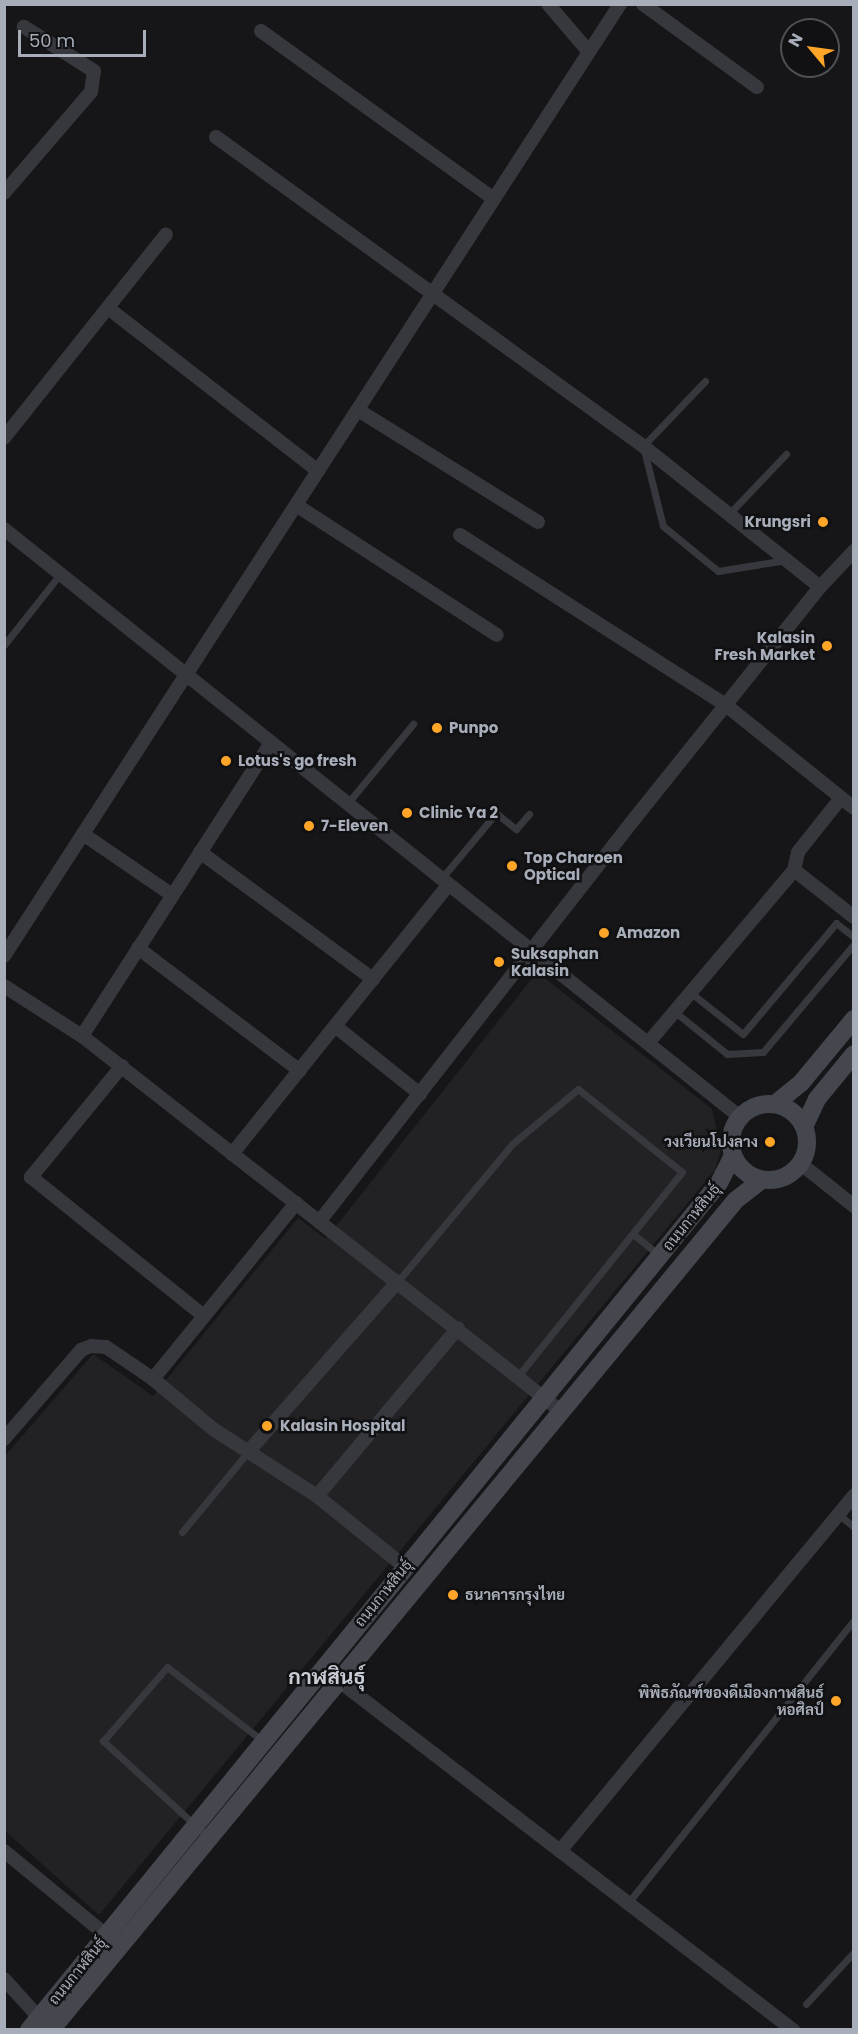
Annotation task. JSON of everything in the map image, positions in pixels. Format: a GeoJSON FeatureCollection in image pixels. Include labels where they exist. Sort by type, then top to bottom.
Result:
{"type":"FeatureCollection","features":[{"type":"Feature","properties":{"kind":"main road"},"geometry":{"type":"LineString","coordinates":[[775,1104],[801,1083],[854,1019]]}},
{"type":"Feature","properties":{"kind":"main road"},"geometry":{"type":"LineString","coordinates":[[804,1127],[817,1099],[854,1054]]}},
{"type":"Feature","properties":{"kind":"main road"},"geometry":{"type":"LineString","coordinates":[[775,1104],[787,1108],[804,1127],[807,1146],[801,1164],[781,1179],[762,1180],[747,1173],[733,1155],[732,1134],[740,1117],[756,1107],[775,1104]]}},
{"type":"Feature","properties":{"kind":"main road","name":"ถนนกาฬสินธุ์"},"geometry":{"type":"LineString","coordinates":[[42,2027],[106,1935],[719,1183],[733,1155]]}},
{"type":"Feature","properties":{"kind":"main road","name":"ถนนกาฬสินธุ์"},"geometry":{"type":"LineString","coordinates":[[42,2027],[209,1838],[736,1200],[762,1180]]}},
{"type":"Feature","properties":{"kind":"street"},"geometry":{"type":"LineString","coordinates":[[548,4],[589,52]]}},
{"type":"Feature","properties":{"kind":"street"},"geometry":{"type":"LineString","coordinates":[[4,956],[620,4]]}},
{"type":"Feature","properties":{"kind":"street"},"geometry":{"type":"LineString","coordinates":[[643,4],[757,87]]}},
{"type":"Feature","properties":{"kind":"street"},"geometry":{"type":"LineString","coordinates":[[4,193],[91,92],[94,71],[24,27]]}},
{"type":"Feature","properties":{"kind":"street"},"geometry":{"type":"LineString","coordinates":[[261,32],[494,199]]}},
{"type":"Feature","properties":{"kind":"street"},"geometry":{"type":"LineString","coordinates":[[216,138],[643,446],[820,587]]}},
{"type":"Feature","properties":{"kind":"street"},"geometry":{"type":"LineString","coordinates":[[4,438],[166,234]]}},
{"type":"Feature","properties":{"kind":"street"},"geometry":{"type":"LineString","coordinates":[[108,308],[318,471]]}},
{"type":"Feature","properties":{"kind":"street"},"geometry":{"type":"LineString","coordinates":[[358,410],[538,522]]}},
{"type":"Feature","properties":{"kind":"street"},"geometry":{"type":"LineString","coordinates":[[296,505],[497,635]]}},
{"type":"Feature","properties":{"kind":"street"},"geometry":{"type":"LineString","coordinates":[[4,529],[740,1117]]}},
{"type":"Feature","properties":{"kind":"street"},"geometry":{"type":"LineString","coordinates":[[460,535],[727,706],[854,808]]}},
{"type":"Feature","properties":{"kind":"street"},"geometry":{"type":"LineString","coordinates":[[319,1222],[531,950],[820,587],[854,551]]}},
{"type":"Feature","properties":{"kind":"street"},"geometry":{"type":"LineString","coordinates":[[82,1036],[271,743]]}},
{"type":"Feature","properties":{"kind":"street"},"geometry":{"type":"LineString","coordinates":[[648,1043],[794,870],[798,852],[841,798]]}},
{"type":"Feature","properties":{"kind":"street"},"geometry":{"type":"LineString","coordinates":[[83,834],[172,895]]}},
{"type":"Feature","properties":{"kind":"street"},"geometry":{"type":"LineString","coordinates":[[200,852],[373,979]]}},
{"type":"Feature","properties":{"kind":"street"},"geometry":{"type":"LineString","coordinates":[[794,870],[854,917]]}},
{"type":"Feature","properties":{"kind":"street"},"geometry":{"type":"LineString","coordinates":[[232,1154],[373,979],[445,882]]}},
{"type":"Feature","properties":{"kind":"street"},"geometry":{"type":"LineString","coordinates":[[138,948],[300,1071]]}},
{"type":"Feature","properties":{"kind":"street"},"geometry":{"type":"LineString","coordinates":[[4,986],[82,1036],[122,1066],[562,1412]]}},
{"type":"Feature","properties":{"kind":"street"},"geometry":{"type":"LineString","coordinates":[[335,1026],[420,1094]]}},
{"type":"Feature","properties":{"kind":"street"},"geometry":{"type":"LineString","coordinates":[[122,1066],[31,1177],[204,1316]]}},
{"type":"Feature","properties":{"kind":"street"},"geometry":{"type":"LineString","coordinates":[[801,1164],[854,1206]]}},
{"type":"Feature","properties":{"kind":"street"},"geometry":{"type":"LineString","coordinates":[[153,1379],[296,1203]]}},
{"type":"Feature","properties":{"kind":"street"},"geometry":{"type":"LineString","coordinates":[[248,1452],[398,1281]]}},
{"type":"Feature","properties":{"kind":"street"},"geometry":{"type":"LineString","coordinates":[[318,1496],[458,1328]]}},
{"type":"Feature","properties":{"kind":"street"},"geometry":{"type":"LineString","coordinates":[[4,1439],[81,1350],[91,1346],[106,1347],[153,1379],[248,1452],[318,1496],[405,1567]]}},
{"type":"Feature","properties":{"kind":"street"},"geometry":{"type":"LineString","coordinates":[[560,1851],[854,1495]]}},
{"type":"Feature","properties":{"kind":"street"},"geometry":{"type":"LineString","coordinates":[[339,1681],[793,2030]]}},
{"type":"Feature","properties":{"kind":"street"},"geometry":{"type":"LineString","coordinates":[[4,1851],[106,1935]]}},
{"type":"Feature","properties":{"kind":"street"},"geometry":{"type":"LineString","coordinates":[[4,1980],[42,2027]]}},
{"type":"Feature","properties":{"kind":"lane"},"geometry":{"type":"LineString","coordinates":[[705,381],[643,446],[663,526],[718,571],[786,560]]}},
{"type":"Feature","properties":{"kind":"lane"},"geometry":{"type":"LineString","coordinates":[[729,514],[786,454]]}},
{"type":"Feature","properties":{"kind":"lane"},"geometry":{"type":"LineString","coordinates":[[4,645],[60,574]]}},
{"type":"Feature","properties":{"kind":"lane"},"geometry":{"type":"LineString","coordinates":[[347,804],[413,724]]}},
{"type":"Feature","properties":{"kind":"lane"},"geometry":{"type":"LineString","coordinates":[[445,882],[496,813],[516,829],[528,814]]}},
{"type":"Feature","properties":{"kind":"lane"},"geometry":{"type":"LineString","coordinates":[[690,993],[743,1034],[836,923],[854,937]]}},
{"type":"Feature","properties":{"kind":"lane"},"geometry":{"type":"LineString","coordinates":[[675,1012],[727,1054],[763,1052],[854,944]]}},
{"type":"Feature","properties":{"kind":"lane"},"geometry":{"type":"LineString","coordinates":[[398,1281],[512,1144],[578,1089],[682,1172],[518,1376]]}},
{"type":"Feature","properties":{"kind":"lane"},"geometry":{"type":"LineString","coordinates":[[633,1234],[660,1256]]}},
{"type":"Feature","properties":{"kind":"lane"},"geometry":{"type":"LineString","coordinates":[[182,1532],[248,1452]]}},
{"type":"Feature","properties":{"kind":"lane"},"geometry":{"type":"LineString","coordinates":[[838,1514],[854,1527]]}},
{"type":"Feature","properties":{"kind":"lane"},"geometry":{"type":"LineString","coordinates":[[628,1903],[854,1620]]}},
{"type":"Feature","properties":{"kind":"lane"},"geometry":{"type":"LineString","coordinates":[[209,1838],[103,1742],[167,1668],[279,1753]]}},
{"type":"Feature","properties":{"kind":"lane"},"geometry":{"type":"LineString","coordinates":[[806,2004],[854,1952]]}},
{"type":"Feature","properties":{"kind":"shaded area","name":"Kalasin Hospital"},"geometry":{"type":"Polygon","coordinates":[[[537,972],[712,1109],[721,1149],[715,1170],[99,1915],[5,1831],[5,1456],[93,1354],[153,1396],[298,1218],[326,1239],[537,972]]]}},
{"type":"Feature","properties":{"kind":"place","name":"Krungsri"},"geometry":{"type":"Point","coordinates":[823,522]}},
{"type":"Feature","properties":{"kind":"place","name":"Kalasin Fresh Market"},"geometry":{"type":"Point","coordinates":[827,646]}},
{"type":"Feature","properties":{"kind":"place","name":"Punpo"},"geometry":{"type":"Point","coordinates":[437,728]}},
{"type":"Feature","properties":{"kind":"place","name":"Lotus's go fresh"},"geometry":{"type":"Point","coordinates":[226,761]}},
{"type":"Feature","properties":{"kind":"place","name":"Clinic Ya 2"},"geometry":{"type":"Point","coordinates":[407,813]}},
{"type":"Feature","properties":{"kind":"place","name":"7-Eleven"},"geometry":{"type":"Point","coordinates":[309,826]}},
{"type":"Feature","properties":{"kind":"place","name":"Top Charoen Optical"},"geometry":{"type":"Point","coordinates":[512,866]}},
{"type":"Feature","properties":{"kind":"place","name":"Amazon"},"geometry":{"type":"Point","coordinates":[604,933]}},
{"type":"Feature","properties":{"kind":"place","name":"Suksaphan Kalasin"},"geometry":{"type":"Point","coordinates":[499,962]}},
{"type":"Feature","properties":{"kind":"place","name":"วงเวียนโปงลาง"},"geometry":{"type":"Point","coordinates":[770,1142]}},
{"type":"Feature","properties":{"kind":"place","name":"Kalasin Hospital"},"geometry":{"type":"Point","coordinates":[267,1426]}},
{"type":"Feature","properties":{"kind":"place","name":"ธนาคารกรุงไทย"},"geometry":{"type":"Point","coordinates":[453,1595]}},
{"type":"Feature","properties":{"kind":"place","name":"พิพิธภัณฑ์ของดีเมืองกาฬสินธุ์ หอศิลป์"},"geometry":{"type":"Point","coordinates":[836,1701]}},
{"type":"Feature","properties":{"kind":"district","name":"กาฬสินธุ์"},"geometry":{"type":"Point","coordinates":[327,1677]}}]}
